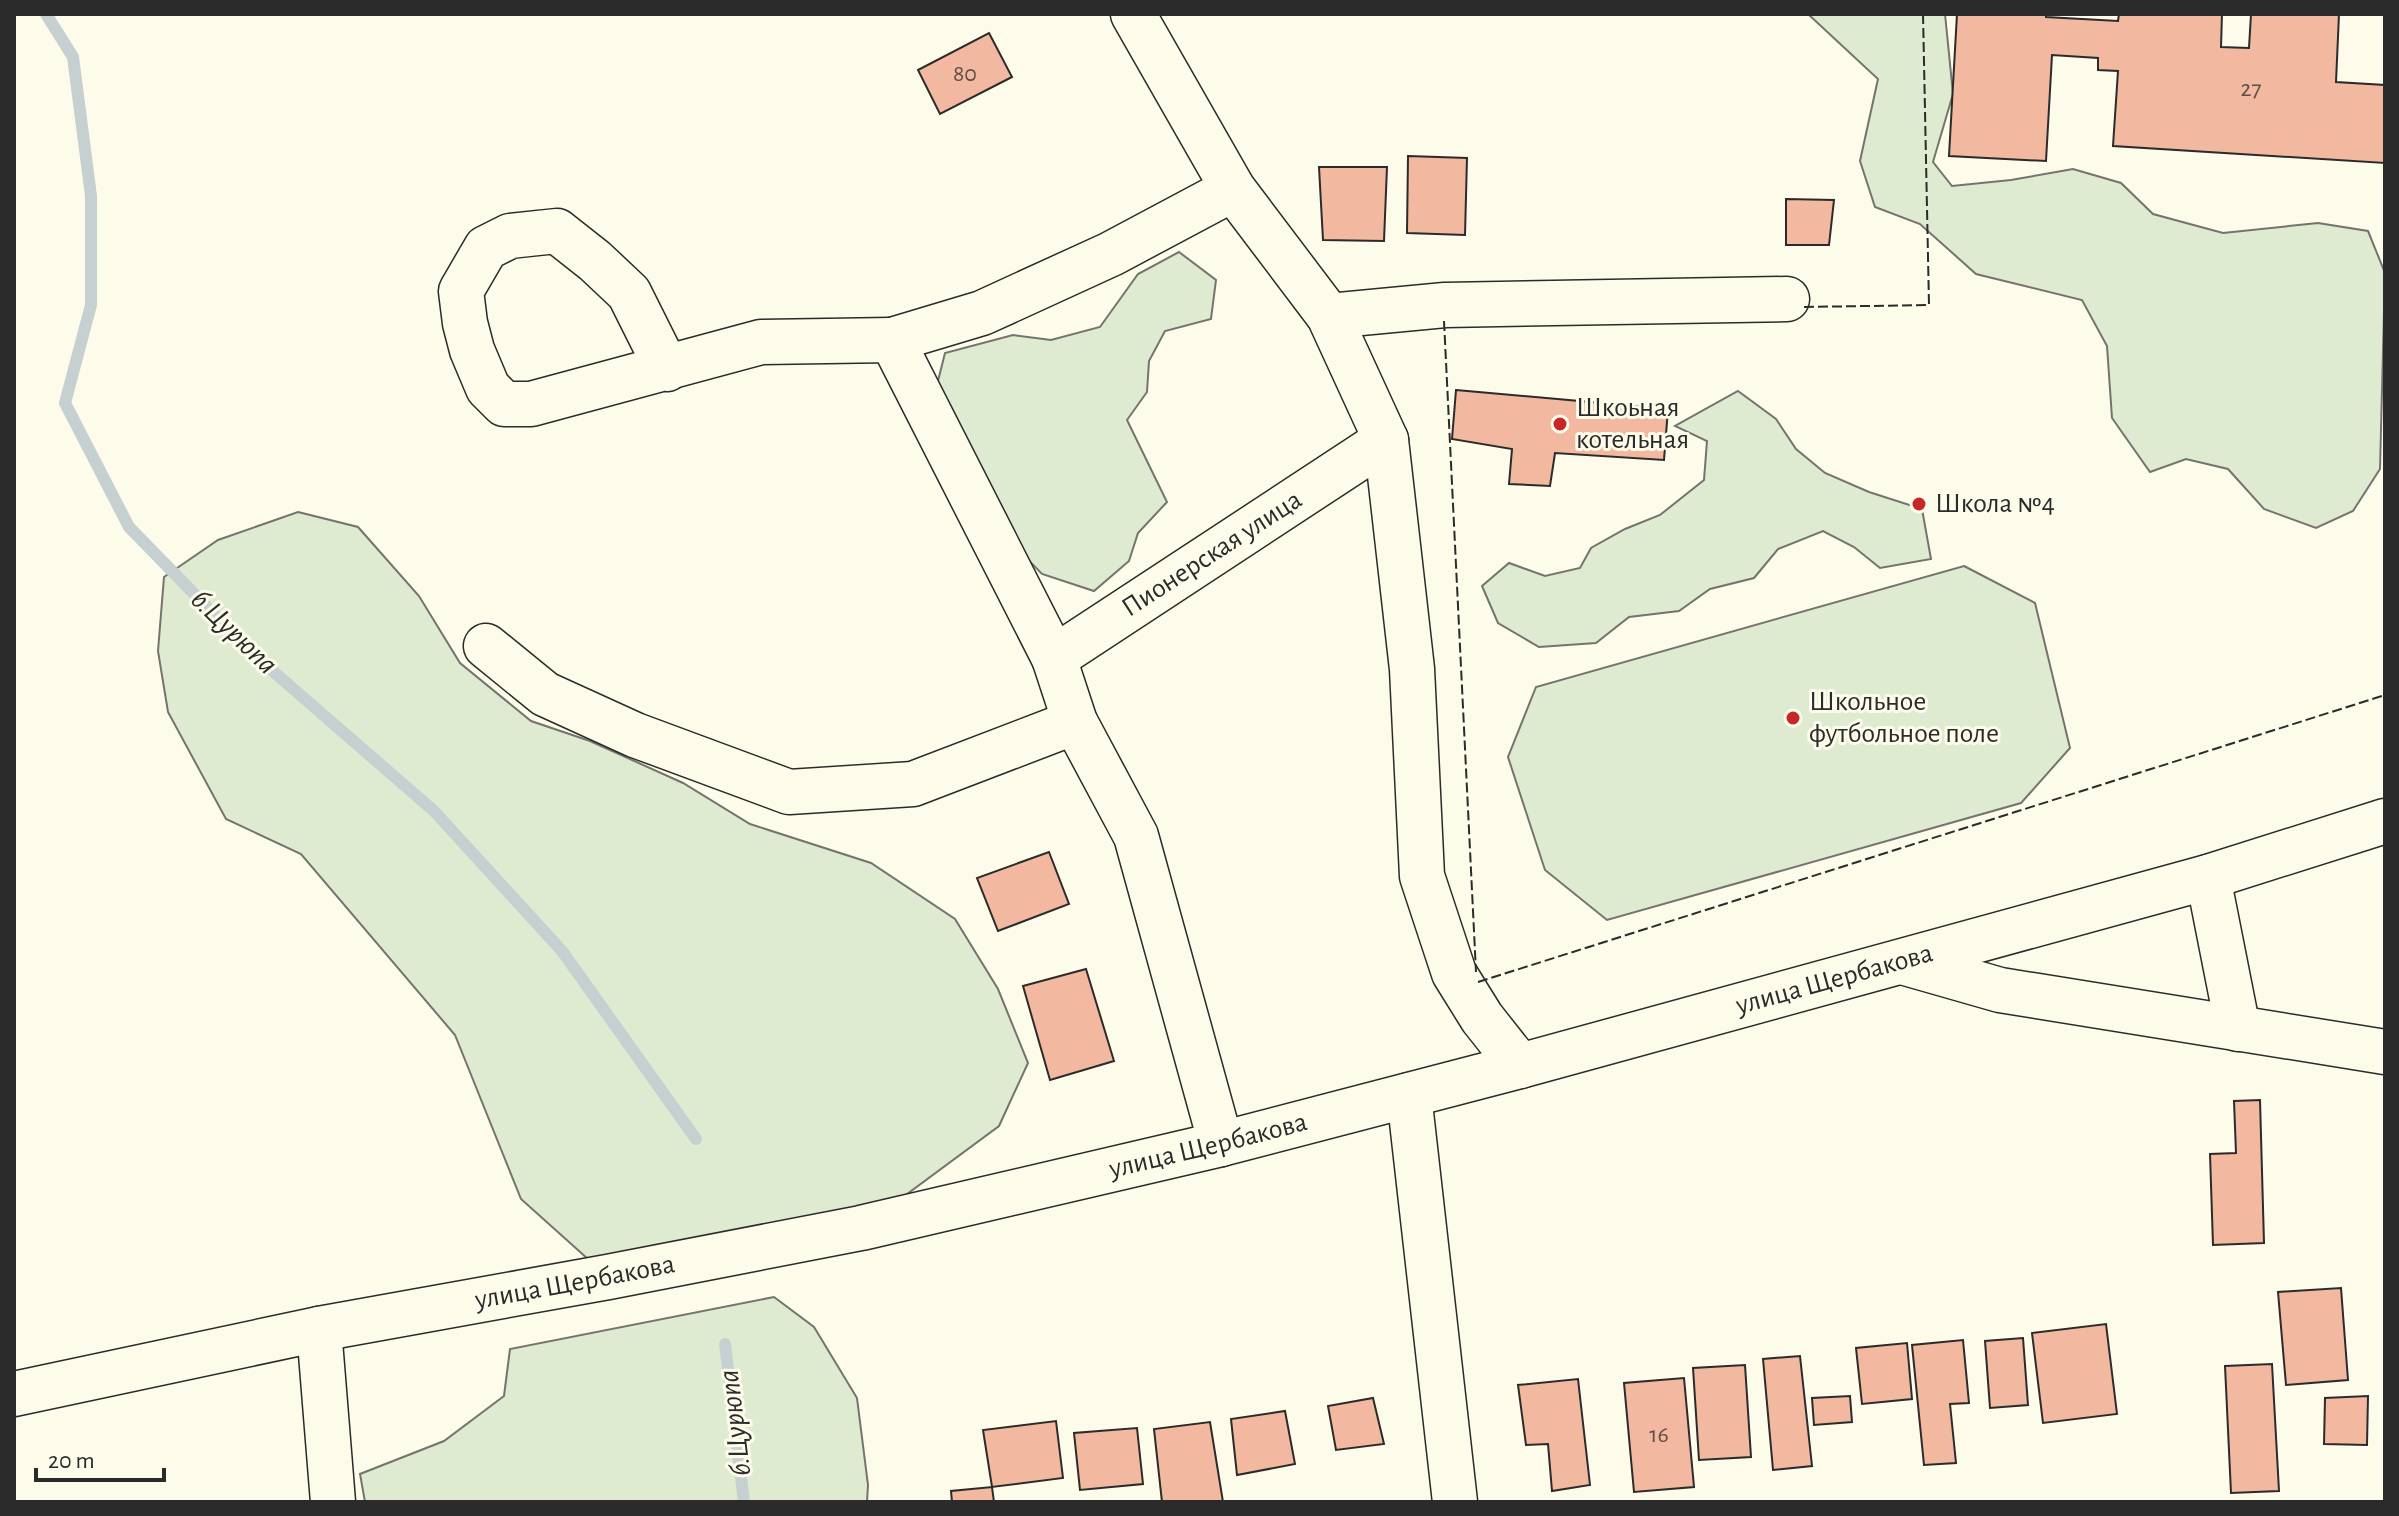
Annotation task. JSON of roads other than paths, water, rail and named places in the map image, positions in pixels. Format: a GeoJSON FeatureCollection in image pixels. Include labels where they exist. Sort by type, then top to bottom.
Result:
{"type":"FeatureCollection","features":[{"type":"Feature","properties":{"kind":"street"},"geometry":{"type":"LineString","coordinates":[[1133,14],[1233,189],[1329,316],[1386,440],[1412,669],[1422,876],[1454,973],[1482,1018],[1520,1066]]}},
{"type":"Feature","properties":{"kind":"street"},"geometry":{"type":"LineString","coordinates":[[667,369],[629,293],[557,231],[510,236],[486,248],[461,291],[472,350],[488,388],[504,404],[531,404],[667,369],[761,342],[892,340],[982,313],[1111,254],[1233,189]]}},
{"type":"Feature","properties":{"kind":"street"},"geometry":{"type":"LineString","coordinates":[[1329,316],[1445,305],[1787,299]]}},
{"type":"Feature","properties":{"kind":"street"},"geometry":{"type":"LineString","coordinates":[[892,340],[1054,658],[1075,722],[1136,836],[1221,1144]]}},
{"type":"Feature","properties":{"kind":"street","name":"Пионерская улица"},"geometry":{"type":"LineString","coordinates":[[1054,658],[1386,440]]}},
{"type":"Feature","properties":{"kind":"street"},"geometry":{"type":"LineString","coordinates":[[486,646],[545,694],[635,735],[789,792],[913,784],[1075,722]]}},
{"type":"Feature","properties":{"kind":"street","name":"улица Щербакова"},"geometry":{"type":"LineString","coordinates":[[15,1391],[319,1329],[861,1228],[1221,1144],[1902,962],[2208,877],[2385,821]]}},
{"type":"Feature","properties":{"kind":"street"},"geometry":{"type":"LineString","coordinates":[[2208,877],[2238,1029]]}},
{"type":"Feature","properties":{"kind":"street"},"geometry":{"type":"LineString","coordinates":[[1902,962],[2000,990],[2385,1052]]}},
{"type":"Feature","properties":{"kind":"street"},"geometry":{"type":"LineString","coordinates":[[1409,1095],[1455,1502]]}},
{"type":"Feature","properties":{"kind":"street"},"geometry":{"type":"LineString","coordinates":[[319,1329],[333,1502]]}},
{"type":"Feature","properties":{"kind":"waterway","name":"б.Цурюпа"},"geometry":{"type":"LineString","coordinates":[[46,14],[73,57],[91,196],[91,305],[65,403],[129,527],[252,653],[434,811],[562,951],[696,1139]]}},
{"type":"Feature","properties":{"kind":"waterway","name":"б.Цурюпа"},"geometry":{"type":"LineString","coordinates":[[725,1344],[744,1502]]}},
{"type":"Feature","properties":{"kind":"place","name":"Шкоьная котельная"},"geometry":{"type":"Point","coordinates":[1560,424]}},
{"type":"Feature","properties":{"kind":"place","name":"Школа №4"},"geometry":{"type":"Point","coordinates":[1919,504]}},
{"type":"Feature","properties":{"kind":"place","name":"Школьное футбольное поле"},"geometry":{"type":"Point","coordinates":[1793,718]}}]}
